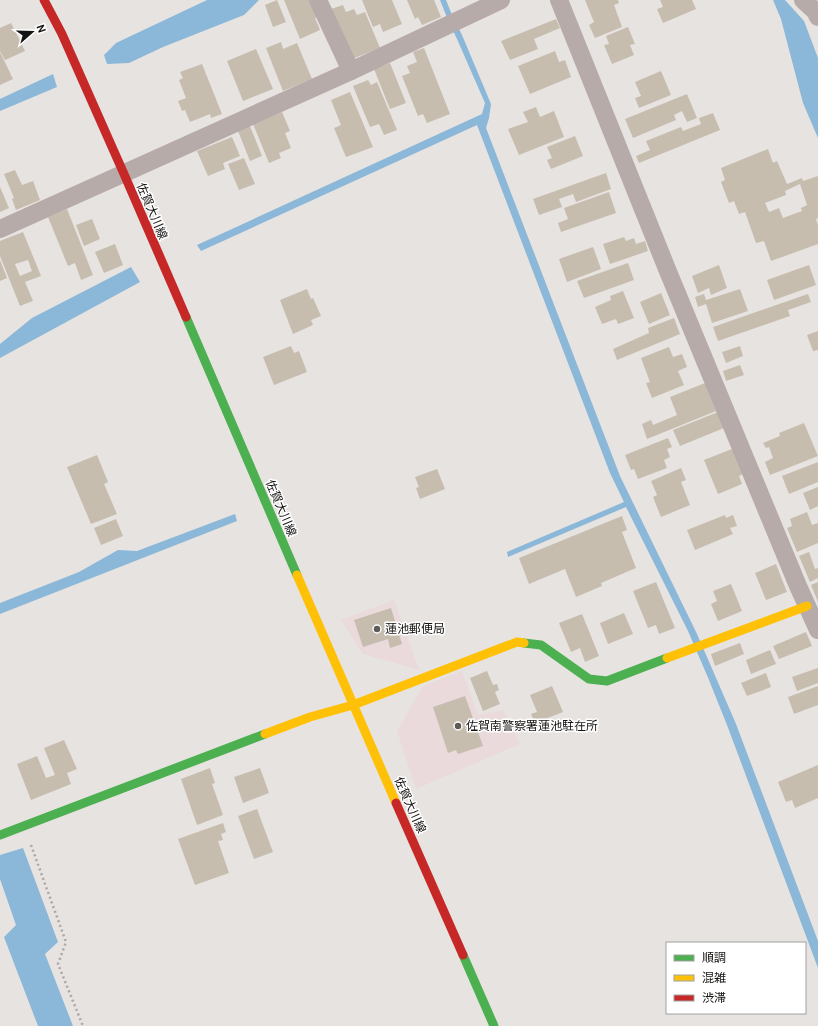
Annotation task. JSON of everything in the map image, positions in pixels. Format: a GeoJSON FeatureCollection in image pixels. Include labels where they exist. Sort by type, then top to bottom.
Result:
{"type":"FeatureCollection","features":[{"type":"Feature","properties":{"kind":"main road","name":"佐賀大川線"},"geometry":{"type":"LineString","coordinates":[[44,0],[62,34],[124,174],[353,705],[494,1026]]}},
{"type":"Feature","properties":{"kind":"main road"},"geometry":{"type":"LineString","coordinates":[[0,835],[303,720],[353,705],[517,642],[541,645],[589,679],[608,681],[692,648],[807,606]]}},
{"type":"Feature","properties":{"kind":"street"},"geometry":{"type":"LineString","coordinates":[[318,0],[351,71]]}},
{"type":"Feature","properties":{"kind":"street"},"geometry":{"type":"LineString","coordinates":[[0,229],[351,71],[501,0]]}},
{"type":"Feature","properties":{"kind":"street"},"geometry":{"type":"LineString","coordinates":[[803,0],[816,11],[818,17]]}},
{"type":"Feature","properties":{"kind":"street"},"geometry":{"type":"LineString","coordinates":[[562,1],[667,268],[818,630]]}},
{"type":"Feature","properties":{"kind":"path"},"geometry":{"type":"LineString","coordinates":[[24,826],[66,942],[58,964],[83,1026]]}},
{"type":"Feature","properties":{"kind":"shaded area"},"geometry":{"type":"Polygon","coordinates":[[[394,600],[419,670],[363,654],[341,620],[394,600]]]}},
{"type":"Feature","properties":{"kind":"shaded area"},"geometry":{"type":"Polygon","coordinates":[[[462,671],[478,715],[503,710],[520,744],[416,789],[397,731],[423,686],[462,671]]]}},
{"type":"Feature","properties":{"kind":"water"},"geometry":{"type":"Polygon","coordinates":[[[207,0],[259,0],[244,15],[163,47],[129,63],[107,64],[104,55],[116,43],[207,0]]]}},
{"type":"Feature","properties":{"kind":"water"},"geometry":{"type":"Polygon","coordinates":[[[440,0],[446,0],[491,104],[486,128],[620,476],[697,634],[736,724],[818,941],[818,968],[709,680],[688,631],[626,507],[508,557],[507,552],[624,502],[610,473],[477,125],[201,251],[197,245],[482,114],[485,103],[440,0]]]}},
{"type":"Feature","properties":{"kind":"water"},"geometry":{"type":"Polygon","coordinates":[[[773,0],[785,0],[804,21],[818,58],[818,138],[803,103],[781,19],[773,0]]]}},
{"type":"Feature","properties":{"kind":"water"},"geometry":{"type":"Polygon","coordinates":[[[53,74],[57,87],[0,111],[0,99],[53,74]]]}},
{"type":"Feature","properties":{"kind":"water"},"geometry":{"type":"Polygon","coordinates":[[[131,267],[140,282],[0,358],[0,344],[32,318],[131,267]]]}},
{"type":"Feature","properties":{"kind":"water"},"geometry":{"type":"Polygon","coordinates":[[[235,514],[237,521],[0,614],[0,603],[79,572],[118,550],[137,551],[235,514]]]}},
{"type":"Feature","properties":{"kind":"water"},"geometry":{"type":"Polygon","coordinates":[[[23,848],[58,942],[45,954],[73,1026],[38,1026],[4,937],[16,925],[0,879],[0,855],[23,848]]]}},
{"type":"Feature","properties":{"kind":"building"},"geometry":{"type":"Polygon","coordinates":[[[277,0],[286,22],[273,27],[265,5],[277,0]]]}},
{"type":"Feature","properties":{"kind":"building"},"geometry":{"type":"Polygon","coordinates":[[[284,0],[311,0],[318,17],[315,18],[320,30],[300,39],[284,0]]]}},
{"type":"Feature","properties":{"kind":"building"},"geometry":{"type":"Polygon","coordinates":[[[362,0],[392,0],[402,24],[383,32],[380,24],[373,27],[362,0]]]}},
{"type":"Feature","properties":{"kind":"building"},"geometry":{"type":"Polygon","coordinates":[[[407,0],[434,0],[441,17],[422,25],[418,17],[415,19],[407,0]]]}},
{"type":"Feature","properties":{"kind":"building"},"geometry":{"type":"Polygon","coordinates":[[[585,0],[618,0],[619,3],[614,5],[622,27],[595,38],[589,25],[594,22],[585,0]]]}},
{"type":"Feature","properties":{"kind":"building"},"geometry":{"type":"Polygon","coordinates":[[[660,0],[692,0],[696,9],[663,23],[657,9],[663,7],[660,0]]]}},
{"type":"Feature","properties":{"kind":"building"},"geometry":{"type":"Polygon","coordinates":[[[343,5],[346,12],[354,9],[357,15],[365,12],[380,48],[352,59],[331,9],[343,5]]]}},
{"type":"Feature","properties":{"kind":"building"},"geometry":{"type":"Polygon","coordinates":[[[556,19],[560,28],[534,39],[538,49],[510,60],[501,41],[556,19]]]}},
{"type":"Feature","properties":{"kind":"building"},"geometry":{"type":"Polygon","coordinates":[[[11,23],[25,51],[5,60],[0,51],[0,28],[11,23]]]}},
{"type":"Feature","properties":{"kind":"building"},"geometry":{"type":"Polygon","coordinates":[[[628,27],[635,44],[630,45],[634,55],[612,64],[604,45],[609,44],[606,36],[628,27]]]}},
{"type":"Feature","properties":{"kind":"building"},"geometry":{"type":"Polygon","coordinates":[[[281,42],[283,49],[297,43],[312,79],[283,91],[266,48],[281,42]]]}},
{"type":"Feature","properties":{"kind":"building"},"geometry":{"type":"Polygon","coordinates":[[[424,48],[450,114],[427,123],[423,114],[418,116],[402,76],[410,73],[407,66],[417,62],[413,52],[424,48]]]}},
{"type":"Feature","properties":{"kind":"building"},"geometry":{"type":"Polygon","coordinates":[[[256,49],[273,89],[243,101],[227,61],[256,49]]]}},
{"type":"Feature","properties":{"kind":"building"},"geometry":{"type":"Polygon","coordinates":[[[555,51],[559,62],[565,60],[571,77],[530,94],[518,66],[555,51]]]}},
{"type":"Feature","properties":{"kind":"building"},"geometry":{"type":"Polygon","coordinates":[[[0,52],[13,79],[0,85],[0,52]]]}},
{"type":"Feature","properties":{"kind":"building"},"geometry":{"type":"Polygon","coordinates":[[[390,63],[406,103],[390,109],[374,69],[390,63]]]}},
{"type":"Feature","properties":{"kind":"building"},"geometry":{"type":"Polygon","coordinates":[[[202,64],[222,114],[211,118],[210,114],[190,122],[185,110],[182,111],[178,101],[186,98],[179,80],[183,78],[180,72],[202,64]]]}},
{"type":"Feature","properties":{"kind":"building"},"geometry":{"type":"Polygon","coordinates":[[[661,71],[671,95],[639,108],[635,98],[641,96],[635,82],[661,71]]]}},
{"type":"Feature","properties":{"kind":"building"},"geometry":{"type":"Polygon","coordinates":[[[368,80],[371,85],[377,82],[397,130],[384,135],[379,124],[370,127],[353,86],[368,80]]]}},
{"type":"Feature","properties":{"kind":"building"},"geometry":{"type":"Polygon","coordinates":[[[350,92],[373,147],[346,157],[334,128],[341,125],[331,100],[350,92]]]}},
{"type":"Feature","properties":{"kind":"building"},"geometry":{"type":"Polygon","coordinates":[[[687,94],[697,118],[687,122],[682,111],[674,115],[676,120],[633,138],[625,119],[687,94]]]}},
{"type":"Feature","properties":{"kind":"building"},"geometry":{"type":"Polygon","coordinates":[[[536,107],[540,117],[554,111],[564,137],[519,155],[508,129],[528,122],[523,112],[536,107]]]}},
{"type":"Feature","properties":{"kind":"building"},"geometry":{"type":"Polygon","coordinates":[[[282,112],[290,131],[285,133],[291,148],[279,153],[281,158],[269,163],[253,124],[282,112]]]}},
{"type":"Feature","properties":{"kind":"building"},"geometry":{"type":"Polygon","coordinates":[[[713,113],[720,130],[639,163],[636,156],[650,150],[646,141],[681,127],[683,131],[701,124],[699,118],[713,113]]]}},
{"type":"Feature","properties":{"kind":"building"},"geometry":{"type":"Polygon","coordinates":[[[250,126],[262,156],[250,161],[238,131],[250,126]]]}},
{"type":"Feature","properties":{"kind":"building"},"geometry":{"type":"Polygon","coordinates":[[[575,136],[583,156],[551,169],[547,160],[552,158],[547,147],[575,136]]]}},
{"type":"Feature","properties":{"kind":"building"},"geometry":{"type":"Polygon","coordinates":[[[232,137],[240,156],[223,163],[225,169],[208,176],[197,151],[232,137]]]}},
{"type":"Feature","properties":{"kind":"building"},"geometry":{"type":"Polygon","coordinates":[[[768,149],[773,163],[777,161],[787,184],[802,178],[803,181],[818,176],[818,218],[816,219],[818,225],[818,244],[771,261],[764,241],[756,243],[745,212],[739,214],[734,201],[729,203],[721,182],[725,180],[721,168],[768,149]],[[800,184],[785,191],[786,195],[765,203],[769,212],[779,208],[783,218],[802,211],[801,208],[807,205],[800,184]]]}},
{"type":"Feature","properties":{"kind":"building"},"geometry":{"type":"Polygon","coordinates":[[[244,158],[255,184],[239,190],[228,164],[244,158]]]}},
{"type":"Feature","properties":{"kind":"building"},"geometry":{"type":"Polygon","coordinates":[[[15,170],[22,185],[33,181],[40,200],[16,210],[12,199],[14,198],[4,174],[15,170]]]}},
{"type":"Feature","properties":{"kind":"building"},"geometry":{"type":"Polygon","coordinates":[[[606,173],[611,189],[576,202],[573,194],[559,199],[562,207],[539,215],[533,199],[606,173]]]}},
{"type":"Feature","properties":{"kind":"building"},"geometry":{"type":"Polygon","coordinates":[[[0,187],[9,208],[0,212],[0,187]]]}},
{"type":"Feature","properties":{"kind":"building"},"geometry":{"type":"Polygon","coordinates":[[[609,192],[616,213],[561,232],[558,223],[568,219],[564,208],[609,192]]]}},
{"type":"Feature","properties":{"kind":"building"},"geometry":{"type":"Polygon","coordinates":[[[67,209],[93,275],[81,280],[75,263],[68,266],[48,217],[67,209]]]}},
{"type":"Feature","properties":{"kind":"building"},"geometry":{"type":"Polygon","coordinates":[[[92,219],[100,239],[84,246],[76,225],[92,219]]]}},
{"type":"Feature","properties":{"kind":"building"},"geometry":{"type":"Polygon","coordinates":[[[23,232],[41,276],[25,282],[33,301],[20,306],[0,256],[0,241],[23,232]],[[28,260],[15,264],[20,276],[32,271],[28,260]]]}},
{"type":"Feature","properties":{"kind":"building"},"geometry":{"type":"Polygon","coordinates":[[[624,237],[626,241],[634,238],[636,244],[645,241],[648,251],[610,264],[603,244],[624,237]]]}},
{"type":"Feature","properties":{"kind":"building"},"geometry":{"type":"Polygon","coordinates":[[[115,244],[123,265],[104,273],[95,252],[115,244]]]}},
{"type":"Feature","properties":{"kind":"building"},"geometry":{"type":"Polygon","coordinates":[[[593,247],[601,269],[567,282],[559,259],[593,247]]]}},
{"type":"Feature","properties":{"kind":"building"},"geometry":{"type":"Polygon","coordinates":[[[0,260],[7,278],[0,281],[0,260]]]}},
{"type":"Feature","properties":{"kind":"building"},"geometry":{"type":"Polygon","coordinates":[[[628,263],[634,280],[584,298],[577,281],[628,263]]]}},
{"type":"Feature","properties":{"kind":"building"},"geometry":{"type":"Polygon","coordinates":[[[719,265],[727,288],[711,295],[709,288],[698,293],[692,276],[719,265]]]}},
{"type":"Feature","properties":{"kind":"building"},"geometry":{"type":"Polygon","coordinates":[[[809,265],[816,285],[774,300],[767,280],[809,265]]]}},
{"type":"Feature","properties":{"kind":"building"},"geometry":{"type":"Polygon","coordinates":[[[307,289],[321,316],[311,320],[313,325],[293,334],[280,300],[307,289]]]}},
{"type":"Feature","properties":{"kind":"building"},"geometry":{"type":"Polygon","coordinates":[[[740,289],[748,311],[712,323],[706,304],[698,307],[695,297],[704,294],[706,300],[740,289]]]}},
{"type":"Feature","properties":{"kind":"building"},"geometry":{"type":"Polygon","coordinates":[[[623,291],[634,318],[618,324],[616,319],[602,324],[595,307],[611,300],[610,296],[623,291]]]}},
{"type":"Feature","properties":{"kind":"building"},"geometry":{"type":"Polygon","coordinates":[[[661,293],[670,315],[649,324],[640,302],[661,293]]]}},
{"type":"Feature","properties":{"kind":"building"},"geometry":{"type":"Polygon","coordinates":[[[808,294],[811,302],[788,310],[790,316],[718,341],[713,327],[808,294]]]}},
{"type":"Feature","properties":{"kind":"building"},"geometry":{"type":"Polygon","coordinates":[[[674,318],[680,334],[617,360],[613,349],[649,333],[648,328],[674,318]]]}},
{"type":"Feature","properties":{"kind":"building"},"geometry":{"type":"Polygon","coordinates":[[[818,331],[818,350],[813,351],[807,335],[818,331]]]}},
{"type":"Feature","properties":{"kind":"building"},"geometry":{"type":"Polygon","coordinates":[[[291,346],[294,353],[299,351],[307,372],[274,385],[263,357],[291,346]]]}},
{"type":"Feature","properties":{"kind":"building"},"geometry":{"type":"Polygon","coordinates":[[[740,346],[743,356],[726,363],[722,352],[740,346]]]}},
{"type":"Feature","properties":{"kind":"building"},"geometry":{"type":"Polygon","coordinates":[[[669,347],[673,357],[682,354],[687,367],[678,371],[684,385],[652,398],[646,383],[650,382],[641,358],[669,347]]]}},
{"type":"Feature","properties":{"kind":"building"},"geometry":{"type":"Polygon","coordinates":[[[740,365],[744,375],[726,381],[723,371],[740,365]]]}},
{"type":"Feature","properties":{"kind":"building"},"geometry":{"type":"Polygon","coordinates":[[[705,383],[716,411],[647,439],[642,424],[651,420],[653,425],[677,415],[670,397],[705,383]]]}},
{"type":"Feature","properties":{"kind":"building"},"geometry":{"type":"Polygon","coordinates":[[[718,412],[724,428],[680,446],[673,430],[718,412]]]}},
{"type":"Feature","properties":{"kind":"building"},"geometry":{"type":"Polygon","coordinates":[[[804,423],[818,456],[770,475],[765,462],[773,458],[769,447],[766,448],[763,443],[780,436],[779,433],[804,423]]]}},
{"type":"Feature","properties":{"kind":"building"},"geometry":{"type":"Polygon","coordinates":[[[668,438],[672,447],[667,449],[670,457],[664,460],[667,468],[638,479],[634,469],[631,470],[625,455],[668,438]]]}},
{"type":"Feature","properties":{"kind":"building"},"geometry":{"type":"Polygon","coordinates":[[[732,449],[743,474],[739,476],[742,484],[718,494],[704,460],[732,449]]]}},
{"type":"Feature","properties":{"kind":"building"},"geometry":{"type":"Polygon","coordinates":[[[97,455],[108,482],[104,484],[117,514],[91,524],[67,467],[97,455]]]}},
{"type":"Feature","properties":{"kind":"building"},"geometry":{"type":"Polygon","coordinates":[[[818,462],[818,482],[789,494],[782,476],[818,462]]]}},
{"type":"Feature","properties":{"kind":"building"},"geometry":{"type":"Polygon","coordinates":[[[681,468],[686,480],[681,482],[690,505],[661,517],[653,497],[657,495],[651,481],[681,468]]]}},
{"type":"Feature","properties":{"kind":"building"},"geometry":{"type":"Polygon","coordinates":[[[437,469],[445,489],[420,499],[416,488],[419,487],[415,477],[437,469]]]}},
{"type":"Feature","properties":{"kind":"building"},"geometry":{"type":"Polygon","coordinates":[[[818,487],[818,506],[810,510],[803,493],[818,487]]]}},
{"type":"Feature","properties":{"kind":"building"},"geometry":{"type":"Polygon","coordinates":[[[807,512],[812,525],[818,523],[818,543],[797,552],[787,528],[792,526],[790,519],[807,512]]]}},
{"type":"Feature","properties":{"kind":"building"},"geometry":{"type":"Polygon","coordinates":[[[725,515],[726,518],[733,515],[737,526],[730,528],[733,534],[695,550],[687,530],[725,515]]]}},
{"type":"Feature","properties":{"kind":"building"},"geometry":{"type":"Polygon","coordinates":[[[622,516],[627,530],[622,532],[636,568],[601,583],[602,586],[576,597],[565,569],[529,584],[519,558],[622,516]]]}},
{"type":"Feature","properties":{"kind":"building"},"geometry":{"type":"Polygon","coordinates":[[[116,519],[123,536],[101,545],[94,528],[116,519]]]}},
{"type":"Feature","properties":{"kind":"building"},"geometry":{"type":"Polygon","coordinates":[[[809,552],[815,569],[818,568],[818,578],[810,582],[799,556],[809,552]]]}},
{"type":"Feature","properties":{"kind":"building"},"geometry":{"type":"Polygon","coordinates":[[[776,564],[787,592],[766,600],[755,573],[776,564]]]}},
{"type":"Feature","properties":{"kind":"building"},"geometry":{"type":"Polygon","coordinates":[[[656,582],[675,628],[659,634],[656,625],[648,628],[633,591],[656,582]]]}},
{"type":"Feature","properties":{"kind":"building"},"geometry":{"type":"Polygon","coordinates":[[[818,582],[818,602],[811,585],[818,582]]]}},
{"type":"Feature","properties":{"kind":"building"},"geometry":{"type":"Polygon","coordinates":[[[731,584],[742,611],[718,621],[711,604],[717,601],[713,591],[731,584]]]}},
{"type":"Feature","properties":{"kind":"building","name":"蓮池郵便局"},"geometry":{"type":"Polygon","coordinates":[[[391,608],[402,644],[390,648],[388,639],[363,647],[354,620],[391,608]]]}},
{"type":"Feature","properties":{"kind":"building"},"geometry":{"type":"Polygon","coordinates":[[[624,613],[633,634],[608,644],[600,623],[624,613]]]}},
{"type":"Feature","properties":{"kind":"building"},"geometry":{"type":"Polygon","coordinates":[[[582,614],[599,656],[585,662],[580,648],[571,652],[559,623],[582,614]]]}},
{"type":"Feature","properties":{"kind":"building"},"geometry":{"type":"Polygon","coordinates":[[[806,632],[812,646],[779,659],[773,646],[806,632]]]}},
{"type":"Feature","properties":{"kind":"building"},"geometry":{"type":"Polygon","coordinates":[[[740,643],[744,654],[715,666],[711,654],[740,643]]]}},
{"type":"Feature","properties":{"kind":"building"},"geometry":{"type":"Polygon","coordinates":[[[770,650],[776,664],[751,674],[746,660],[770,650]]]}},
{"type":"Feature","properties":{"kind":"building"},"geometry":{"type":"Polygon","coordinates":[[[818,668],[818,683],[797,691],[792,677],[818,668]]]}},
{"type":"Feature","properties":{"kind":"building"},"geometry":{"type":"Polygon","coordinates":[[[487,671],[493,685],[497,684],[499,690],[495,692],[500,704],[483,711],[470,678],[487,671]]]}},
{"type":"Feature","properties":{"kind":"building"},"geometry":{"type":"Polygon","coordinates":[[[766,673],[771,687],[747,696],[741,683],[766,673]]]}},
{"type":"Feature","properties":{"kind":"building"},"geometry":{"type":"Polygon","coordinates":[[[552,686],[563,712],[535,723],[531,714],[537,712],[530,695],[552,686]]]}},
{"type":"Feature","properties":{"kind":"building"},"geometry":{"type":"Polygon","coordinates":[[[818,686],[818,705],[794,714],[788,697],[818,686]]]}},
{"type":"Feature","properties":{"kind":"building","name":"佐賀南警察署蓮池駐在所"},"geometry":{"type":"Polygon","coordinates":[[[465,696],[483,746],[458,754],[456,750],[448,753],[433,707],[465,696]]]}},
{"type":"Feature","properties":{"kind":"building"},"geometry":{"type":"Polygon","coordinates":[[[64,740],[77,769],[67,773],[71,784],[31,800],[17,764],[37,756],[46,778],[55,775],[44,748],[64,740]]]}},
{"type":"Feature","properties":{"kind":"building"},"geometry":{"type":"Polygon","coordinates":[[[818,765],[818,798],[795,808],[792,800],[786,802],[778,782],[818,765]]]}},
{"type":"Feature","properties":{"kind":"building"},"geometry":{"type":"Polygon","coordinates":[[[210,768],[215,783],[212,784],[223,815],[197,825],[181,779],[210,768]]]}},
{"type":"Feature","properties":{"kind":"building"},"geometry":{"type":"Polygon","coordinates":[[[260,768],[269,793],[243,803],[234,777],[260,768]]]}},
{"type":"Feature","properties":{"kind":"building"},"geometry":{"type":"Polygon","coordinates":[[[257,809],[273,852],[254,859],[238,816],[257,809]]]}},
{"type":"Feature","properties":{"kind":"building"},"geometry":{"type":"Polygon","coordinates":[[[223,823],[226,832],[221,834],[223,840],[218,841],[229,873],[195,885],[178,839],[223,823]]]}},
{"type":"Feature","properties":{"kind":"traffic: fast"},"geometry":{"type":"LineString","coordinates":[[186,317],[297,575]]}},
{"type":"Feature","properties":{"kind":"traffic: fast"},"geometry":{"type":"LineString","coordinates":[[524,643],[541,645],[589,679],[607,681],[667,658]]}},
{"type":"Feature","properties":{"kind":"traffic: fast"},"geometry":{"type":"LineString","coordinates":[[0,835],[265,734]]}},
{"type":"Feature","properties":{"kind":"traffic: fast"},"geometry":{"type":"LineString","coordinates":[[463,955],[494,1026]]}},
{"type":"Feature","properties":{"kind":"traffic: slow"},"geometry":{"type":"LineString","coordinates":[[297,575],[396,803]]}},
{"type":"Feature","properties":{"kind":"traffic: slow"},"geometry":{"type":"LineString","coordinates":[[667,658],[807,606]]}},
{"type":"Feature","properties":{"kind":"traffic: slow"},"geometry":{"type":"LineString","coordinates":[[265,734],[310,717],[353,705],[517,642],[524,643]]}},
{"type":"Feature","properties":{"kind":"traffic: jam"},"geometry":{"type":"LineString","coordinates":[[44,0],[62,34],[186,317]]}},
{"type":"Feature","properties":{"kind":"traffic: jam"},"geometry":{"type":"LineString","coordinates":[[396,803],[463,955]]}},
{"type":"Feature","properties":{"kind":"place","name":"蓮池郵便局"},"geometry":{"type":"Point","coordinates":[377,629]}},
{"type":"Feature","properties":{"kind":"place","name":"佐賀南警察署蓮池駐在所"},"geometry":{"type":"Point","coordinates":[458,726]}}]}
